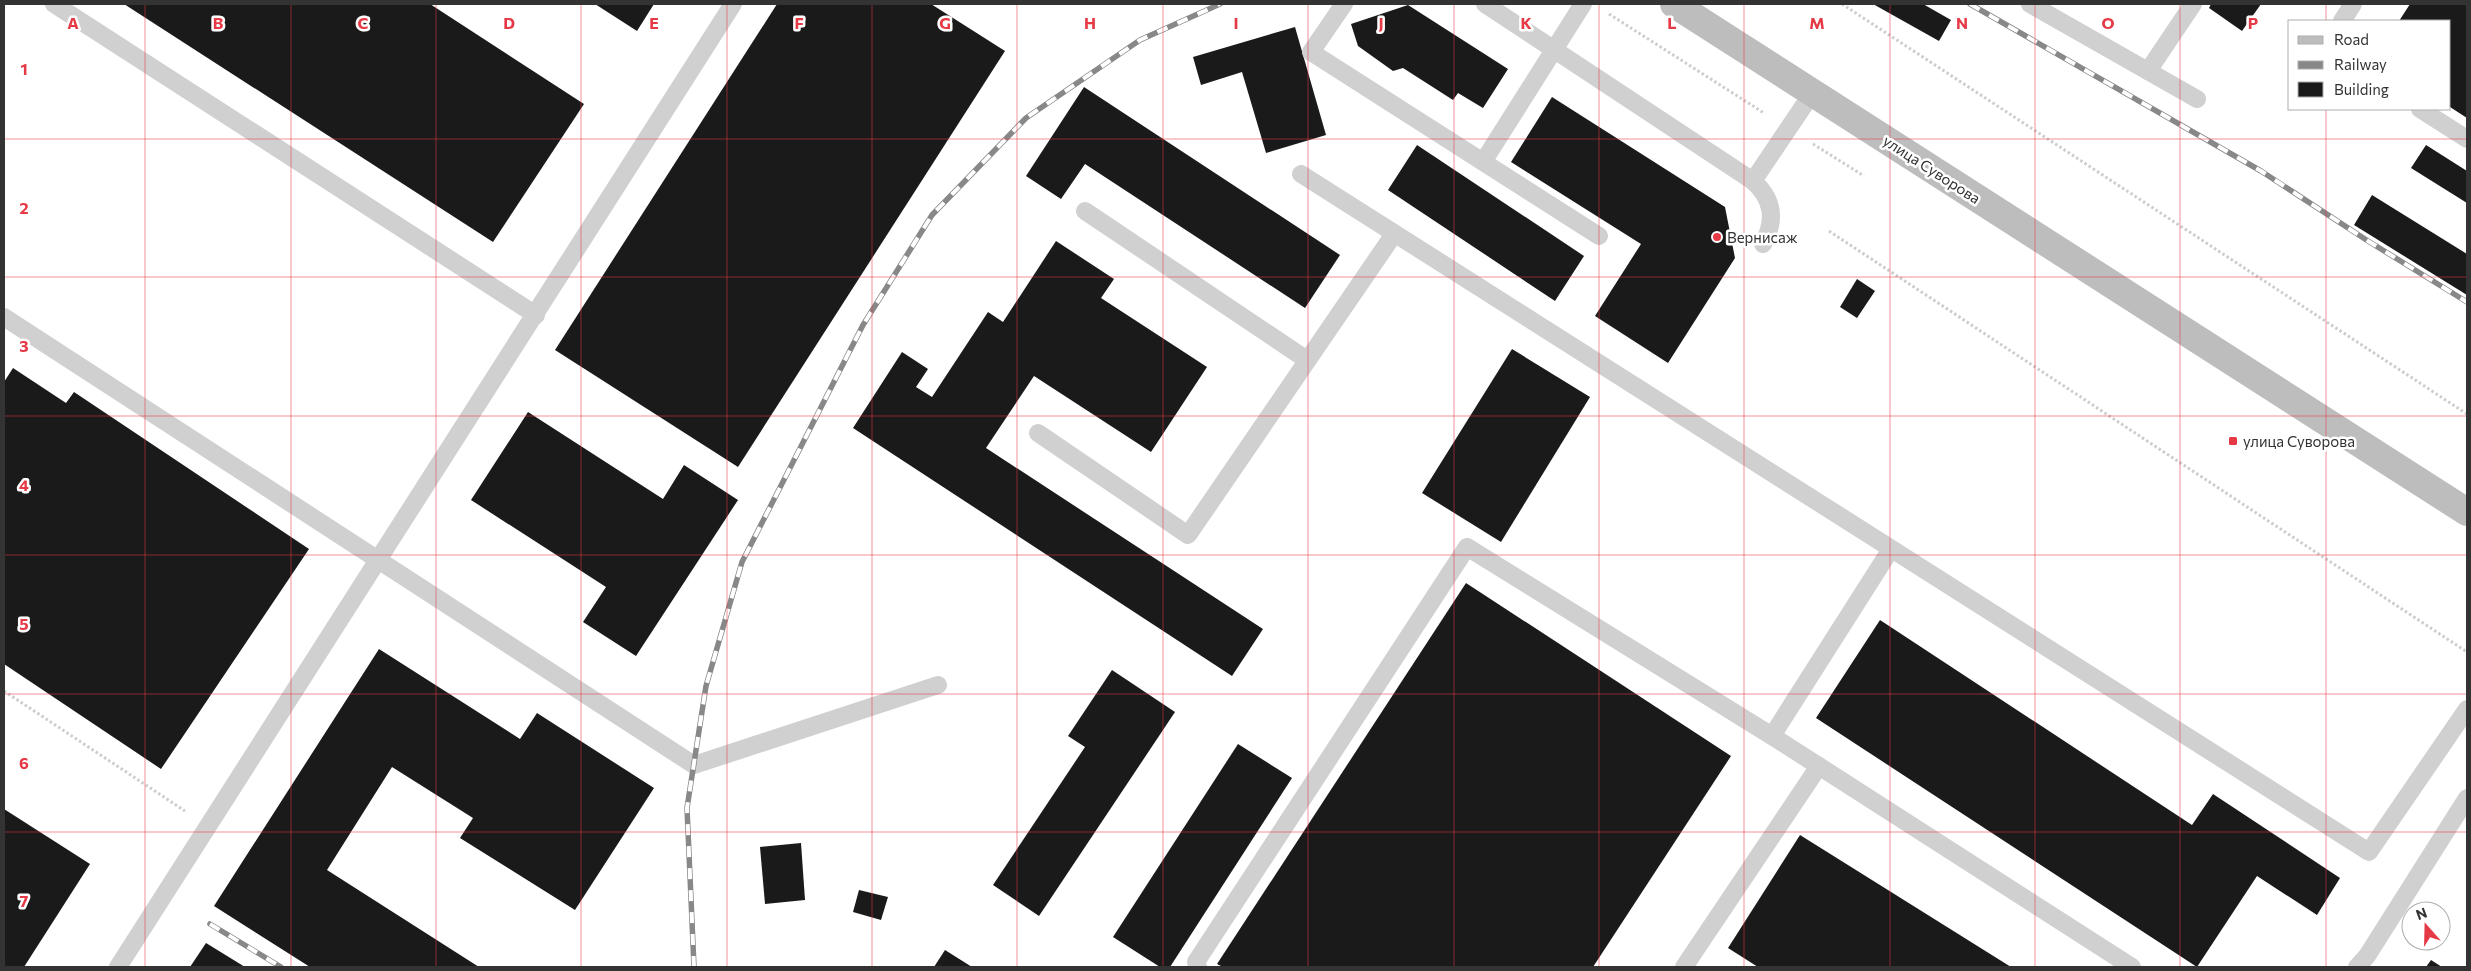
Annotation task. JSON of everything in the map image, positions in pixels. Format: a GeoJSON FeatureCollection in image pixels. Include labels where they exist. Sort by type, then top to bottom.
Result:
{"type":"FeatureCollection","features":[{"type":"Feature","properties":{"kind":"main road","name":"улица Суворова"},"geometry":{"type":"LineString","coordinates":[[1674,4],[2467,512]]}},
{"type":"Feature","properties":{"kind":"lane"},"geometry":{"type":"LineString","coordinates":[[54,4],[536,314]]}},
{"type":"Feature","properties":{"kind":"lane"},"geometry":{"type":"LineString","coordinates":[[118,967],[379,561],[732,4]]}},
{"type":"Feature","properties":{"kind":"lane"},"geometry":{"type":"LineString","coordinates":[[1344,4],[1311,52],[1599,236]]}},
{"type":"Feature","properties":{"kind":"lane"},"geometry":{"type":"LineString","coordinates":[[1484,4],[1753,181],[1762,189],[1772,211],[1769,233],[1763,244]]}},
{"type":"Feature","properties":{"kind":"lane"},"geometry":{"type":"LineString","coordinates":[[1483,162],[1583,4]]}},
{"type":"Feature","properties":{"kind":"lane"},"geometry":{"type":"LineString","coordinates":[[2030,4],[2197,99]]}},
{"type":"Feature","properties":{"kind":"lane"},"geometry":{"type":"LineString","coordinates":[[2148,71],[2194,4]]}},
{"type":"Feature","properties":{"kind":"lane"},"geometry":{"type":"LineString","coordinates":[[2343,20],[2353,4]]}},
{"type":"Feature","properties":{"kind":"lane"},"geometry":{"type":"LineString","coordinates":[[1753,181],[1813,92]]}},
{"type":"Feature","properties":{"kind":"lane"},"geometry":{"type":"LineString","coordinates":[[2422,110],[2467,139]]}},
{"type":"Feature","properties":{"kind":"lane"},"geometry":{"type":"LineString","coordinates":[[1300,174],[2369,852],[2467,709]]}},
{"type":"Feature","properties":{"kind":"lane"},"geometry":{"type":"LineString","coordinates":[[1085,211],[1307,360]]}},
{"type":"Feature","properties":{"kind":"lane"},"geometry":{"type":"LineString","coordinates":[[1038,433],[1188,535],[1394,234]]}},
{"type":"Feature","properties":{"kind":"lane"},"geometry":{"type":"LineString","coordinates":[[4,317],[694,765],[938,685]]}},
{"type":"Feature","properties":{"kind":"lane"},"geometry":{"type":"LineString","coordinates":[[1198,967],[1196,962],[1467,546],[1772,736],[2132,967]]}},
{"type":"Feature","properties":{"kind":"lane"},"geometry":{"type":"LineString","coordinates":[[1772,736],[1891,549]]}},
{"type":"Feature","properties":{"kind":"lane"},"geometry":{"type":"LineString","coordinates":[[1684,967],[1819,766]]}},
{"type":"Feature","properties":{"kind":"lane"},"geometry":{"type":"LineString","coordinates":[[2357,967],[2367,956],[2467,798]]}},
{"type":"Feature","properties":{"kind":"path"},"geometry":{"type":"LineString","coordinates":[[1842,4],[2467,414]]}},
{"type":"Feature","properties":{"kind":"path"},"geometry":{"type":"LineString","coordinates":[[1600,9],[1864,176]]}},
{"type":"Feature","properties":{"kind":"path"},"geometry":{"type":"LineString","coordinates":[[1829,231],[2467,652]]}},
{"type":"Feature","properties":{"kind":"path"},"geometry":{"type":"LineString","coordinates":[[4,691],[209,826]]}},
{"type":"Feature","properties":{"kind":"building"},"geometry":{"type":"Polygon","coordinates":[[[124,4],[430,4],[584,104],[493,242],[124,4]]]}},
{"type":"Feature","properties":{"kind":"building"},"geometry":{"type":"Polygon","coordinates":[[[595,4],[654,4],[637,31],[595,4]]]}},
{"type":"Feature","properties":{"kind":"building"},"geometry":{"type":"Polygon","coordinates":[[[777,4],[931,4],[1005,51],[738,467],[555,350],[777,4]]]}},
{"type":"Feature","properties":{"kind":"building"},"geometry":{"type":"Polygon","coordinates":[[[1873,4],[1923,4],[1951,20],[1939,41],[1873,4]]]}},
{"type":"Feature","properties":{"kind":"building"},"geometry":{"type":"Polygon","coordinates":[[[2211,4],[2261,4],[2242,31],[2209,8],[2211,4]]]}},
{"type":"Feature","properties":{"kind":"building"},"geometry":{"type":"Polygon","coordinates":[[[2410,4],[2467,4],[2467,118],[2451,108],[2451,20],[2400,20],[2410,4]]]}},
{"type":"Feature","properties":{"kind":"building"},"geometry":{"type":"Polygon","coordinates":[[[1408,5],[1508,69],[1483,108],[1458,93],[1453,100],[1403,68],[1393,71],[1358,46],[1351,24],[1408,5]]]}},
{"type":"Feature","properties":{"kind":"building"},"geometry":{"type":"Polygon","coordinates":[[[1295,27],[1326,135],[1266,153],[1242,72],[1201,85],[1193,57],[1295,27]]]}},
{"type":"Feature","properties":{"kind":"building"},"geometry":{"type":"Polygon","coordinates":[[[1084,87],[1340,255],[1305,308],[1085,164],[1061,199],[1026,176],[1084,87]]]}},
{"type":"Feature","properties":{"kind":"building"},"geometry":{"type":"Polygon","coordinates":[[[1552,97],[1725,207],[1735,258],[1668,363],[1595,316],[1641,244],[1511,162],[1552,97]]]}},
{"type":"Feature","properties":{"kind":"building"},"geometry":{"type":"Polygon","coordinates":[[[1417,145],[1584,256],[1555,301],[1388,190],[1417,145]]]}},
{"type":"Feature","properties":{"kind":"building"},"geometry":{"type":"Polygon","coordinates":[[[2426,145],[2467,171],[2467,203],[2411,168],[2426,145]]]}},
{"type":"Feature","properties":{"kind":"building"},"geometry":{"type":"Polygon","coordinates":[[[2372,195],[2467,254],[2467,295],[2354,225],[2372,195]]]}},
{"type":"Feature","properties":{"kind":"building"},"geometry":{"type":"Polygon","coordinates":[[[1056,241],[1114,279],[1101,298],[1207,367],[1151,452],[1034,376],[986,448],[1263,629],[1232,676],[853,428],[902,352],[928,369],[916,387],[932,397],[988,312],[1003,322],[1056,241]]]}},
{"type":"Feature","properties":{"kind":"building"},"geometry":{"type":"Polygon","coordinates":[[[1857,279],[1875,291],[1857,318],[1840,307],[1857,279]]]}},
{"type":"Feature","properties":{"kind":"building"},"geometry":{"type":"Polygon","coordinates":[[[1512,349],[1590,397],[1501,542],[1422,493],[1512,349]]]}},
{"type":"Feature","properties":{"kind":"building"},"geometry":{"type":"Polygon","coordinates":[[[13,368],[66,403],[74,392],[309,549],[161,769],[4,664],[4,382],[13,368]]]}},
{"type":"Feature","properties":{"kind":"building"},"geometry":{"type":"Polygon","coordinates":[[[528,412],[663,499],[684,465],[738,500],[636,656],[583,622],[606,587],[471,500],[528,412]]]}},
{"type":"Feature","properties":{"kind":"building"},"geometry":{"type":"Polygon","coordinates":[[[1466,583],[1731,756],[1593,967],[1223,967],[1217,964],[1466,583]]]}},
{"type":"Feature","properties":{"kind":"building"},"geometry":{"type":"Polygon","coordinates":[[[1880,620],[2192,825],[2213,794],[2340,878],[2317,915],[2257,876],[2197,967],[1816,718],[1880,620]]]}},
{"type":"Feature","properties":{"kind":"building"},"geometry":{"type":"Polygon","coordinates":[[[379,649],[520,739],[537,713],[654,788],[575,910],[460,838],[473,818],[392,767],[327,870],[479,967],[310,967],[214,906],[379,649]]]}},
{"type":"Feature","properties":{"kind":"building"},"geometry":{"type":"Polygon","coordinates":[[[1112,670],[1175,712],[1039,916],[993,885],[1085,747],[1068,736],[1112,670]]]}},
{"type":"Feature","properties":{"kind":"building"},"geometry":{"type":"Polygon","coordinates":[[[1238,744],[1292,778],[1170,967],[1160,967],[1113,937],[1238,744]]]}},
{"type":"Feature","properties":{"kind":"building"},"geometry":{"type":"Polygon","coordinates":[[[4,809],[90,864],[24,967],[4,967],[4,809]]]}},
{"type":"Feature","properties":{"kind":"building"},"geometry":{"type":"Polygon","coordinates":[[[1800,835],[2011,967],[1758,967],[1728,948],[1800,835]]]}},
{"type":"Feature","properties":{"kind":"building"},"geometry":{"type":"Polygon","coordinates":[[[801,843],[805,900],[765,904],[760,847],[801,843]]]}},
{"type":"Feature","properties":{"kind":"building"},"geometry":{"type":"Polygon","coordinates":[[[859,890],[888,897],[881,920],[853,912],[859,890]]]}},
{"type":"Feature","properties":{"kind":"building"},"geometry":{"type":"Polygon","coordinates":[[[206,943],[245,967],[190,967],[206,943]]]}},
{"type":"Feature","properties":{"kind":"building"},"geometry":{"type":"Polygon","coordinates":[[[945,950],[972,967],[934,967],[945,950]]]}},
{"type":"Feature","properties":{"kind":"building"},"geometry":{"type":"Polygon","coordinates":[[[2431,960],[2442,967],[2426,967],[2431,960]]]}},
{"type":"Feature","properties":{"kind":"railway"},"geometry":{"type":"LineString","coordinates":[[694,967],[687,808],[706,686],[742,562],[863,325],[932,215],[1026,118],[1140,40],[1220,4]]}},
{"type":"Feature","properties":{"kind":"railway"},"geometry":{"type":"LineString","coordinates":[[1970,4],[2261,171],[2368,241],[2467,302]]}},
{"type":"Feature","properties":{"kind":"railway"},"geometry":{"type":"LineString","coordinates":[[210,924],[281,967]]}},
{"type":"Feature","properties":{"kind":"place","name":"Вернисаж"},"geometry":{"type":"Point","coordinates":[1717,237]}},
{"type":"Feature","properties":{"kind":"place","name":"улица Суворова"},"geometry":{"type":"Point","coordinates":[2233,441]}}]}
